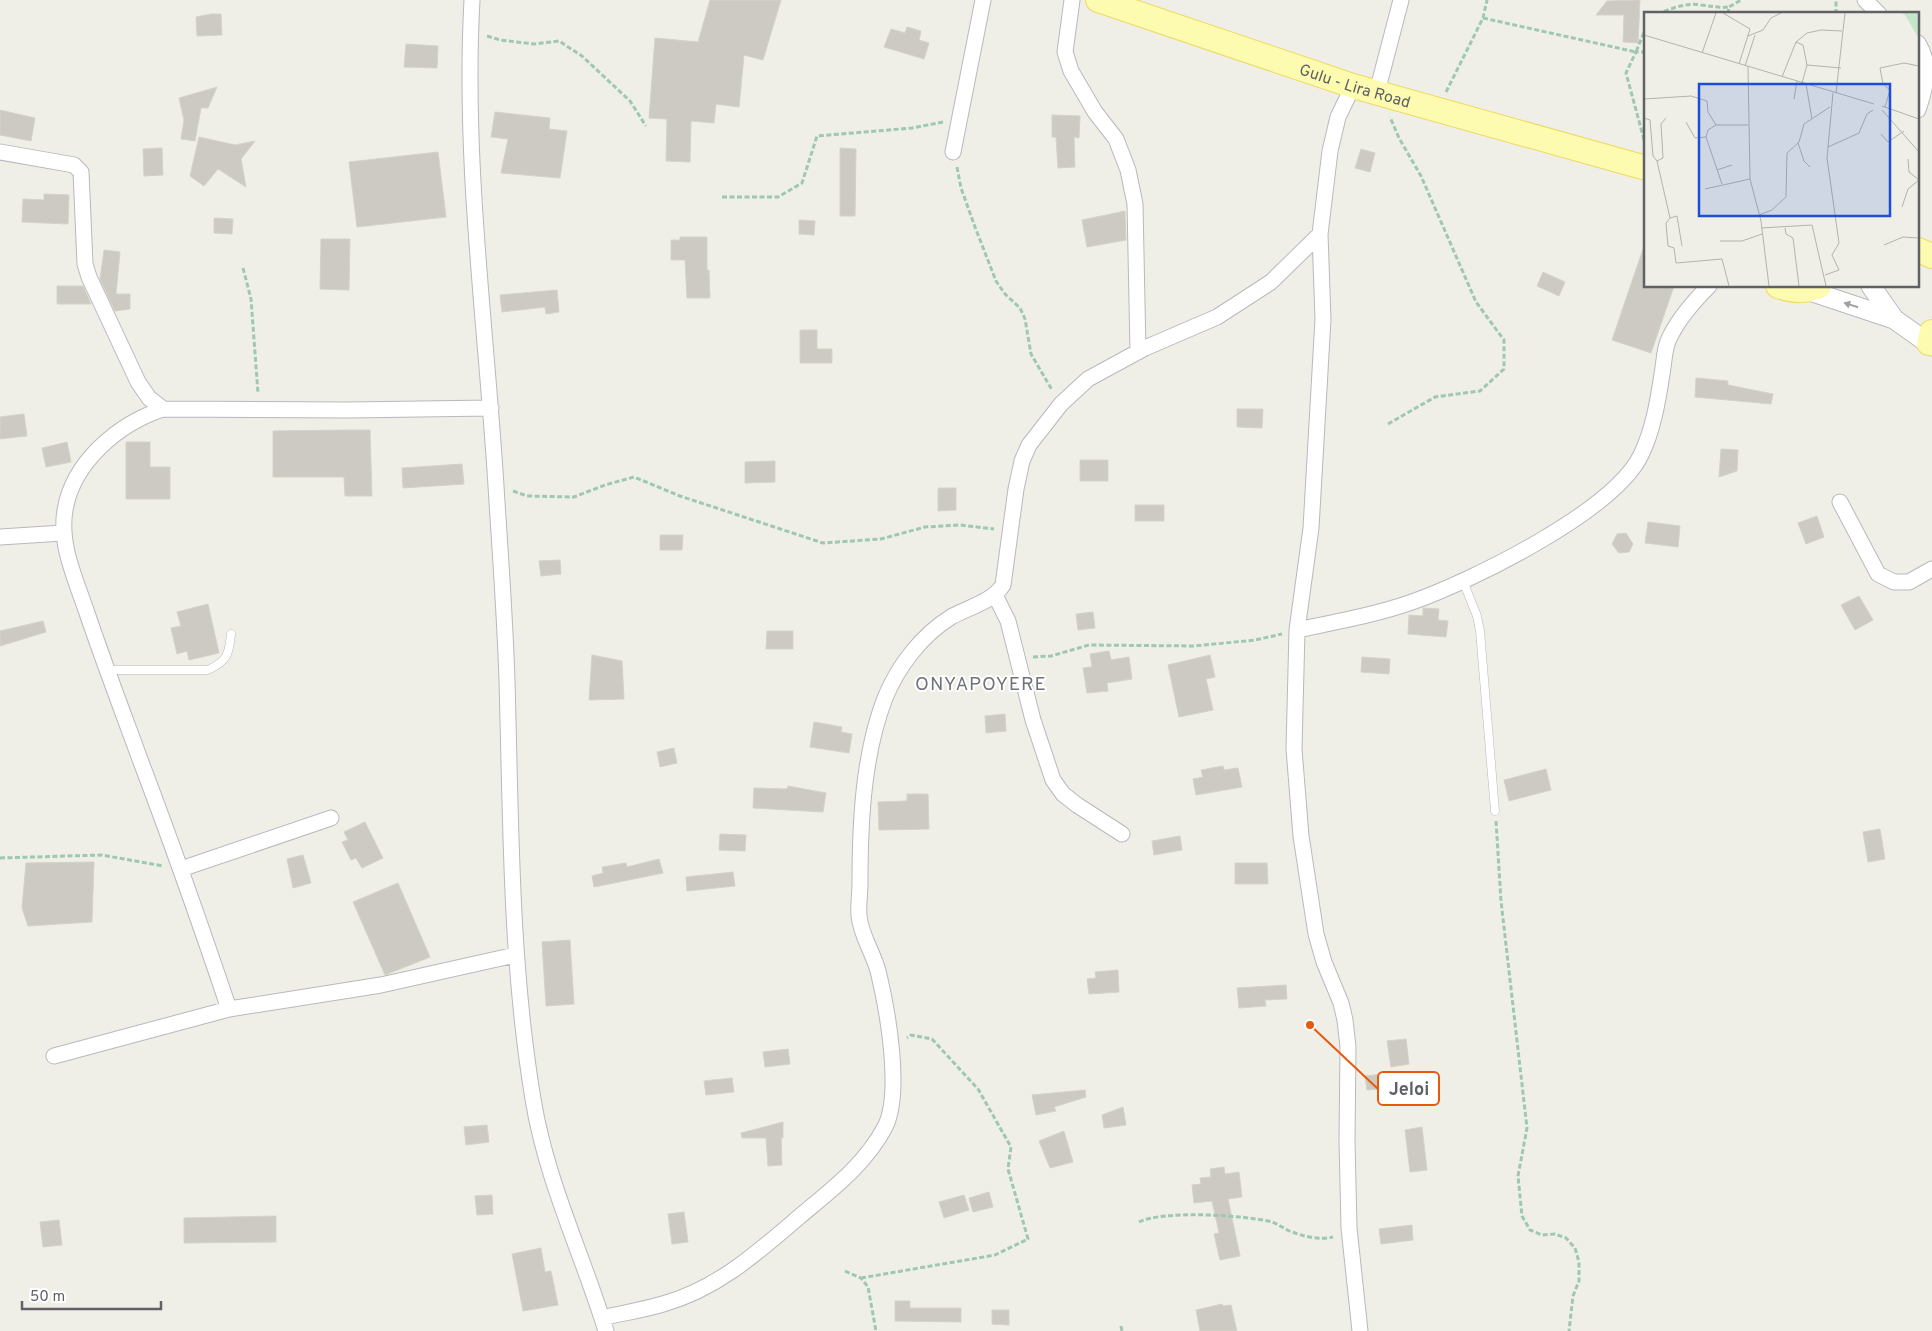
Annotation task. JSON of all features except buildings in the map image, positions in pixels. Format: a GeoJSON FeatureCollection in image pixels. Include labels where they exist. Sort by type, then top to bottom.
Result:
{"type":"FeatureCollection","features":[{"type":"Feature","properties":{"kind":"main road","name":"Gulu - Lira Road"},"geometry":{"type":"LineString","coordinates":[[1098,0],[1353,86],[1438,108],[1644,167]]}},
{"type":"Feature","properties":{"kind":"main road"},"geometry":{"type":"LineString","coordinates":[[1616,158],[1644,177]]}},
{"type":"Feature","properties":{"kind":"main road"},"geometry":{"type":"LineString","coordinates":[[1920,251],[1932,256]]}},
{"type":"Feature","properties":{"kind":"main road"},"geometry":{"type":"LineString","coordinates":[[1784,288],[1791,290],[1813,288]]}},
{"type":"Feature","properties":{"kind":"street"},"geometry":{"type":"LineString","coordinates":[[472,0],[470,30],[475,225],[491,408],[507,676],[515,955],[533,1102],[545,1156],[559,1203],[604,1324],[700,1290],[724,1277],[766,1247],[840,1182],[862,1161],[886,1125],[892,1106],[891,1046],[879,974],[859,916],[861,827],[876,728],[886,697],[899,670],[929,633],[951,618],[995,595],[1004,584],[1016,488],[1028,446],[1061,404],[1088,379],[1138,352],[1217,317],[1271,282],[1320,234]]}},
{"type":"Feature","properties":{"kind":"street"},"geometry":{"type":"LineString","coordinates":[[953,152],[983,0]]}},
{"type":"Feature","properties":{"kind":"street"},"geometry":{"type":"LineString","coordinates":[[1072,0],[1065,52],[1071,71],[1085,96],[1116,139],[1128,170],[1135,204],[1138,352]]}},
{"type":"Feature","properties":{"kind":"street"},"geometry":{"type":"LineString","coordinates":[[1382,93],[1401,0]]}},
{"type":"Feature","properties":{"kind":"street"},"geometry":{"type":"LineString","coordinates":[[1865,0],[1877,12]]}},
{"type":"Feature","properties":{"kind":"street"},"geometry":{"type":"LineString","coordinates":[[1920,46],[1927,56],[1928,79],[1920,104]]}},
{"type":"Feature","properties":{"kind":"street"},"geometry":{"type":"LineString","coordinates":[[1353,86],[1338,117],[1330,151],[1320,234],[1323,319],[1311,528],[1297,630],[1294,749],[1302,836],[1316,934],[1324,962],[1341,1002],[1348,1047],[1347,1140],[1349,1228],[1360,1331]]}},
{"type":"Feature","properties":{"kind":"street"},"geometry":{"type":"LineString","coordinates":[[0,152],[74,165],[81,172],[85,264],[88,277],[138,382],[149,398],[163,410]]}},
{"type":"Feature","properties":{"kind":"street"},"geometry":{"type":"LineString","coordinates":[[1297,630],[1411,602],[1463,581],[1568,523],[1616,488],[1641,456],[1656,410],[1668,341],[1690,304],[1707,288]]}},
{"type":"Feature","properties":{"kind":"street"},"geometry":{"type":"LineString","coordinates":[[1813,288],[1894,319],[1931,340]]}},
{"type":"Feature","properties":{"kind":"street"},"geometry":{"type":"LineString","coordinates":[[1872,288],[1894,319]]}},
{"type":"Feature","properties":{"kind":"street"},"geometry":{"type":"LineString","coordinates":[[229,1009],[181,869],[107,670],[69,558],[63,532],[69,493],[76,476],[102,445],[146,415],[163,410],[491,408]]}},
{"type":"Feature","properties":{"kind":"street"},"geometry":{"type":"LineString","coordinates":[[1840,502],[1878,574],[1894,582],[1910,582],[1932,569]]}},
{"type":"Feature","properties":{"kind":"street"},"geometry":{"type":"LineString","coordinates":[[0,537],[63,532]]}},
{"type":"Feature","properties":{"kind":"street"},"geometry":{"type":"LineString","coordinates":[[995,595],[1008,621],[1033,720],[1053,780],[1063,794],[1077,805],[1122,834]]}},
{"type":"Feature","properties":{"kind":"street"},"geometry":{"type":"LineString","coordinates":[[181,869],[331,818]]}},
{"type":"Feature","properties":{"kind":"street"},"geometry":{"type":"LineString","coordinates":[[54,1056],[229,1009],[381,985],[515,955]]}},
{"type":"Feature","properties":{"kind":"lane"},"geometry":{"type":"LineString","coordinates":[[1463,581],[1477,616],[1480,631],[1496,811]]}},
{"type":"Feature","properties":{"kind":"lane"},"geometry":{"type":"LineString","coordinates":[[107,670],[208,670],[221,664],[230,652],[231,634]]}},
{"type":"Feature","properties":{"kind":"path"},"geometry":{"type":"LineString","coordinates":[[1438,108],[1483,18],[1487,0]]}},
{"type":"Feature","properties":{"kind":"path"},"geometry":{"type":"LineString","coordinates":[[1663,12],[1680,6],[1700,4],[1716,9],[1729,7],[1741,0]]}},
{"type":"Feature","properties":{"kind":"path"},"geometry":{"type":"LineString","coordinates":[[1728,12],[1729,7]]}},
{"type":"Feature","properties":{"kind":"path"},"geometry":{"type":"LineString","coordinates":[[1483,18],[1636,52],[1644,52]]}},
{"type":"Feature","properties":{"kind":"path"},"geometry":{"type":"LineString","coordinates":[[470,30],[500,40],[534,44],[558,41],[582,56],[630,101],[646,126]]}},
{"type":"Feature","properties":{"kind":"path"},"geometry":{"type":"LineString","coordinates":[[1644,32],[1626,73],[1644,140]]}},
{"type":"Feature","properties":{"kind":"path"},"geometry":{"type":"LineString","coordinates":[[1382,93],[1399,138],[1421,176],[1476,302],[1504,340],[1504,369],[1480,391],[1435,397],[1388,424]]}},
{"type":"Feature","properties":{"kind":"path"},"geometry":{"type":"LineString","coordinates":[[722,197],[778,197],[802,183],[817,136],[912,128],[958,119]]}},
{"type":"Feature","properties":{"kind":"path"},"geometry":{"type":"LineString","coordinates":[[953,152],[961,188],[996,281],[1005,294],[1020,308],[1026,319],[1031,354],[1061,404]]}},
{"type":"Feature","properties":{"kind":"path"},"geometry":{"type":"LineString","coordinates":[[243,268],[251,299],[260,409]]}},
{"type":"Feature","properties":{"kind":"path"},"geometry":{"type":"LineString","coordinates":[[496,486],[527,496],[574,498],[605,484],[634,477],[680,496],[823,543],[881,539],[925,527],[960,525],[1010,530]]}},
{"type":"Feature","properties":{"kind":"path"},"geometry":{"type":"LineString","coordinates":[[1016,658],[1050,656],[1090,645],[1195,646],[1255,640],[1297,630]]}},
{"type":"Feature","properties":{"kind":"path"},"geometry":{"type":"LineString","coordinates":[[1496,811],[1501,901],[1527,1128],[1518,1176],[1522,1216],[1530,1230],[1542,1235],[1555,1234],[1566,1238],[1575,1248],[1579,1262],[1579,1281],[1573,1296],[1569,1331]]}},
{"type":"Feature","properties":{"kind":"path"},"geometry":{"type":"LineString","coordinates":[[0,858],[102,855],[181,869]]}},
{"type":"Feature","properties":{"kind":"path"},"geometry":{"type":"LineString","coordinates":[[861,1278],[995,1255],[1028,1239],[1008,1169],[1011,1147],[978,1089],[932,1039],[911,1036],[891,1046]]}},
{"type":"Feature","properties":{"kind":"path"},"geometry":{"type":"LineString","coordinates":[[1139,1222],[1146,1218],[1185,1215],[1233,1217],[1274,1222],[1292,1232],[1321,1239],[1332,1237],[1349,1228]]}},
{"type":"Feature","properties":{"kind":"path"},"geometry":{"type":"LineString","coordinates":[[845,1271],[861,1278],[868,1287],[876,1331]]}},
{"type":"Feature","properties":{"kind":"path"},"geometry":{"type":"LineString","coordinates":[[1121,1326],[1122,1331]]}},
{"type":"Feature","properties":{"kind":"place","name":"Jeloi"},"geometry":{"type":"Point","coordinates":[1310,1025]}},
{"type":"Feature","properties":{"kind":"district","name":"ONYAPOYERE"},"geometry":{"type":"Point","coordinates":[981,683]}}]}
